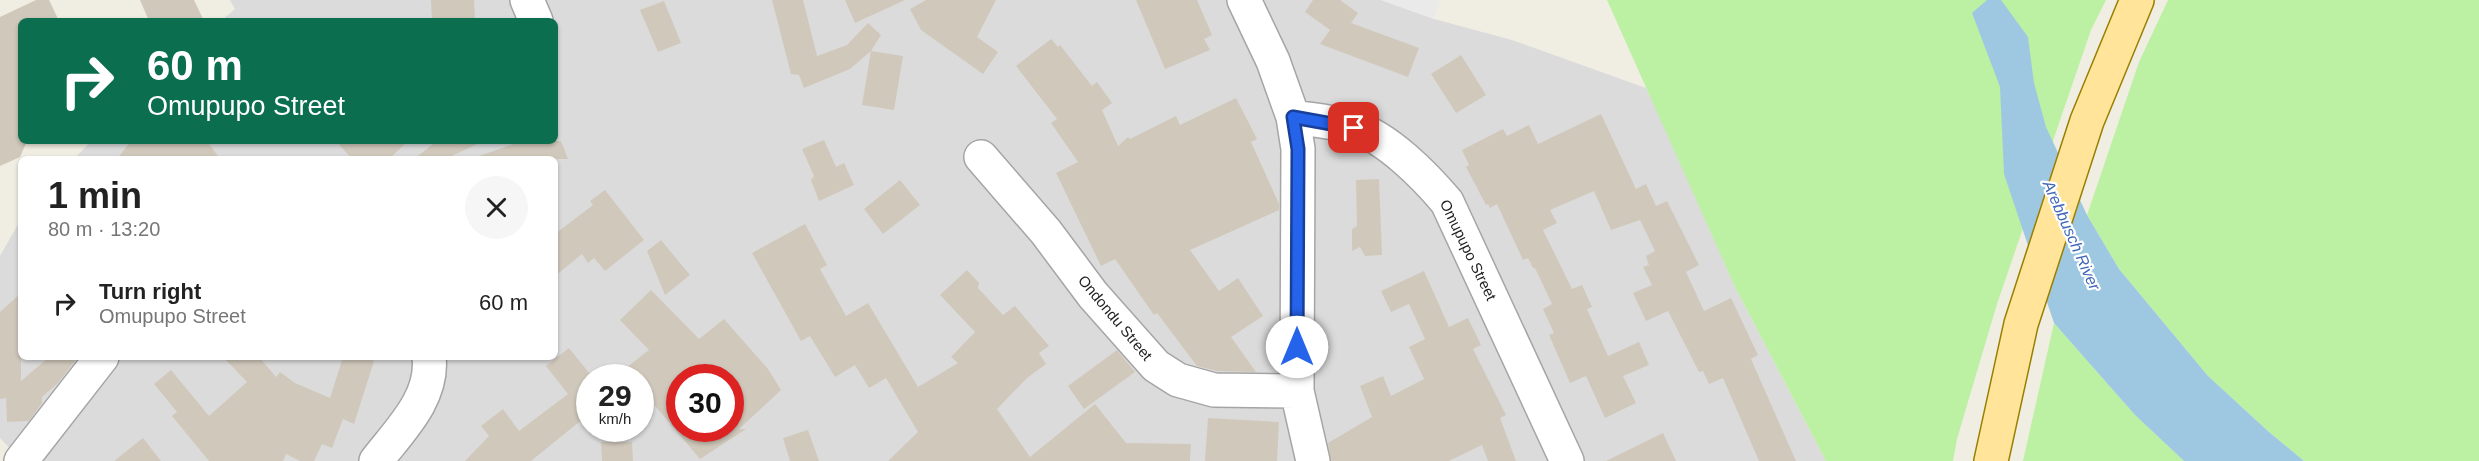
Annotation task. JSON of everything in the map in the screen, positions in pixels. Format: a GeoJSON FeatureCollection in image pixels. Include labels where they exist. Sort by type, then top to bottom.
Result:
{"type":"FeatureCollection","features":[{"type":"Feature","properties":{"kind":"main road"},"geometry":{"type":"LineString","coordinates":[[1991,461],[2021,324],[2087,121],[2137,0]]}},
{"type":"Feature","properties":{"kind":"street"},"geometry":{"type":"LineString","coordinates":[[527,0],[535,18]]}},
{"type":"Feature","properties":{"kind":"street"},"geometry":{"type":"LineString","coordinates":[[1244,0],[1273,61],[1293,117],[1298,149],[1297,390],[1313,461]]}},
{"type":"Feature","properties":{"kind":"street","name":"Omupupo Street"},"geometry":{"type":"LineString","coordinates":[[1293,117],[1354,128],[1400,156],[1423,174],[1447,202],[1567,461]]}},
{"type":"Feature","properties":{"kind":"street","name":"Ondondu Street"},"geometry":{"type":"LineString","coordinates":[[981,157],[1046,232],[1094,296],[1156,366],[1178,380],[1214,390],[1297,390]]}},
{"type":"Feature","properties":{"kind":"street"},"geometry":{"type":"LineString","coordinates":[[21,461],[100,360]]}},
{"type":"Feature","properties":{"kind":"street"},"geometry":{"type":"LineString","coordinates":[[376,461],[415,411],[426,388],[429,360]]}},
{"type":"Feature","properties":{"kind":"shaded area"},"geometry":{"type":"Polygon","coordinates":[[[230,0],[1381,0],[1434,19],[1512,40],[1646,88],[1736,289],[1826,461],[22,461],[0,438],[0,256],[18,224],[18,360],[558,360],[558,156],[77,156],[88,144],[558,144],[558,18],[224,18],[235,9],[230,0]]]}},
{"type":"Feature","properties":{"kind":"shaded area"},"geometry":{"type":"Polygon","coordinates":[[[1381,0],[1440,0],[1434,19],[1381,0]]]}},
{"type":"Feature","properties":{"kind":"green space"},"geometry":{"type":"Polygon","coordinates":[[[1607,0],[2106,0],[2091,30],[1997,304],[1957,439],[1953,461],[1826,461],[1736,289],[1607,0]]]}},
{"type":"Feature","properties":{"kind":"green space"},"geometry":{"type":"Polygon","coordinates":[[[2168,0],[2479,0],[2479,461],[2304,461],[2208,376],[2119,269],[2087,215],[2139,62],[2168,0]]]}},
{"type":"Feature","properties":{"kind":"green space"},"geometry":{"type":"Polygon","coordinates":[[[2054,323],[2135,415],[2184,461],[2023,461],[2054,323]]]}},
{"type":"Feature","properties":{"kind":"water","name":"Arebbusch River"},"geometry":{"type":"Polygon","coordinates":[[[1987,0],[2001,0],[2028,37],[2034,83],[2046,127],[2087,215],[2119,269],[2208,376],[2304,461],[2184,461],[2135,415],[2054,323],[2004,174],[2000,87],[1972,13],[1987,0]]]}},
{"type":"Feature","properties":{"kind":"building"},"geometry":{"type":"Polygon","coordinates":[[[36,0],[49,0],[58,18],[18,18],[18,144],[26,144],[20,156],[0,166],[0,17],[36,0]]]}},
{"type":"Feature","properties":{"kind":"building"},"geometry":{"type":"Polygon","coordinates":[[[140,0],[194,0],[203,18],[148,18],[140,0]]]}},
{"type":"Feature","properties":{"kind":"building"},"geometry":{"type":"Polygon","coordinates":[[[431,0],[474,0],[475,18],[432,18],[431,0]]]}},
{"type":"Feature","properties":{"kind":"building"},"geometry":{"type":"Polygon","coordinates":[[[772,0],[803,0],[817,56],[847,45],[868,23],[881,35],[871,51],[850,69],[804,88],[799,75],[791,74],[772,0]]]}},
{"type":"Feature","properties":{"kind":"building"},"geometry":{"type":"Polygon","coordinates":[[[845,0],[905,0],[855,23],[845,0]]]}},
{"type":"Feature","properties":{"kind":"building"},"geometry":{"type":"Polygon","coordinates":[[[926,0],[996,0],[977,37],[998,52],[983,74],[921,30],[910,9],[926,0]]]}},
{"type":"Feature","properties":{"kind":"building"},"geometry":{"type":"Polygon","coordinates":[[[1136,0],[1197,0],[1212,35],[1204,39],[1210,50],[1165,69],[1136,0]]]}},
{"type":"Feature","properties":{"kind":"building"},"geometry":{"type":"Polygon","coordinates":[[[1313,0],[1340,0],[1358,13],[1351,23],[1419,48],[1408,77],[1320,44],[1330,30],[1305,12],[1313,0]]]}},
{"type":"Feature","properties":{"kind":"building"},"geometry":{"type":"Polygon","coordinates":[[[664,1],[681,43],[658,52],[640,10],[664,1]]]}},
{"type":"Feature","properties":{"kind":"building"},"geometry":{"type":"Polygon","coordinates":[[[1051,39],[1058,47],[1060,45],[1092,86],[1097,82],[1112,103],[1102,110],[1118,146],[1128,137],[1130,139],[1176,116],[1180,125],[1236,98],[1257,139],[1251,142],[1279,204],[1279,210],[1190,250],[1219,291],[1238,278],[1263,316],[1231,337],[1256,372],[1217,371],[1197,366],[1157,313],[1154,315],[1115,259],[1101,266],[1056,173],[1078,162],[1051,123],[1057,119],[1016,66],[1051,39]]]}},
{"type":"Feature","properties":{"kind":"building"},"geometry":{"type":"Polygon","coordinates":[[[871,51],[903,56],[894,110],[862,105],[871,51]]]}},
{"type":"Feature","properties":{"kind":"building"},"geometry":{"type":"Polygon","coordinates":[[[1461,55],[1486,95],[1456,113],[1431,74],[1461,55]]]}},
{"type":"Feature","properties":{"kind":"building"},"geometry":{"type":"Polygon","coordinates":[[[1601,114],[1636,189],[1646,184],[1656,206],[1667,201],[1699,265],[1686,272],[1704,311],[1731,298],[1758,355],[1751,359],[1796,461],[1759,461],[1723,378],[1709,384],[1703,371],[1699,372],[1668,311],[1646,321],[1633,293],[1652,285],[1643,267],[1649,265],[1646,256],[1655,251],[1640,220],[1611,230],[1594,191],[1550,210],[1557,223],[1543,230],[1572,289],[1582,285],[1592,307],[1587,309],[1608,356],[1639,342],[1649,365],[1623,376],[1636,403],[1605,418],[1586,376],[1570,383],[1549,335],[1554,333],[1543,309],[1552,304],[1535,268],[1528,258],[1523,260],[1497,204],[1490,208],[1488,204],[1486,205],[1466,167],[1469,165],[1462,150],[1503,129],[1507,136],[1529,125],[1538,144],[1601,114]]]}},
{"type":"Feature","properties":{"kind":"building"},"geometry":{"type":"Polygon","coordinates":[[[824,140],[836,167],[844,163],[854,185],[819,201],[811,180],[814,176],[802,149],[824,140]]]}},
{"type":"Feature","properties":{"kind":"building"},"geometry":{"type":"Polygon","coordinates":[[[558,141],[561,141],[568,159],[558,159],[558,156],[479,156],[513,144],[558,144],[558,141]]]}},
{"type":"Feature","properties":{"kind":"building"},"geometry":{"type":"Polygon","coordinates":[[[129,144],[209,144],[218,156],[119,156],[129,144]]]}},
{"type":"Feature","properties":{"kind":"building"},"geometry":{"type":"Polygon","coordinates":[[[339,144],[405,144],[392,156],[349,156],[339,144]]]}},
{"type":"Feature","properties":{"kind":"building"},"geometry":{"type":"Polygon","coordinates":[[[433,144],[478,144],[452,156],[418,156],[433,144]]]}},
{"type":"Feature","properties":{"kind":"building"},"geometry":{"type":"Polygon","coordinates":[[[1379,179],[1382,255],[1365,256],[1360,247],[1352,251],[1352,229],[1357,226],[1356,180],[1379,179]]]}},
{"type":"Feature","properties":{"kind":"building"},"geometry":{"type":"Polygon","coordinates":[[[900,180],[920,205],[883,234],[864,209],[900,180]]]}},
{"type":"Feature","properties":{"kind":"building"},"geometry":{"type":"Polygon","coordinates":[[[605,190],[644,240],[605,271],[594,258],[588,263],[582,254],[558,274],[558,232],[593,205],[590,201],[605,190]]]}},
{"type":"Feature","properties":{"kind":"building"},"geometry":{"type":"Polygon","coordinates":[[[805,224],[827,265],[820,269],[846,316],[868,303],[918,387],[958,363],[951,357],[975,332],[940,295],[967,270],[979,283],[978,288],[1003,315],[1015,306],[1049,346],[1039,353],[1046,364],[1027,378],[997,409],[1030,457],[1095,404],[1126,443],[1191,444],[1190,461],[888,461],[918,432],[886,378],[869,388],[855,365],[835,377],[810,336],[801,341],[752,253],[805,224]]]}},
{"type":"Feature","properties":{"kind":"building"},"geometry":{"type":"Polygon","coordinates":[[[661,240],[690,275],[665,295],[647,251],[661,240]]]}},
{"type":"Feature","properties":{"kind":"building"},"geometry":{"type":"Polygon","coordinates":[[[1424,271],[1449,327],[1468,318],[1481,345],[1473,349],[1506,415],[1500,418],[1516,461],[1488,461],[1482,445],[1449,461],[1331,461],[1328,443],[1372,417],[1360,386],[1383,376],[1391,396],[1424,379],[1409,347],[1425,339],[1409,304],[1391,312],[1381,291],[1424,271]]]}},
{"type":"Feature","properties":{"kind":"building"},"geometry":{"type":"Polygon","coordinates":[[[651,290],[699,339],[724,319],[768,369],[781,390],[744,424],[744,364],[666,364],[666,419],[654,405],[654,364],[631,364],[649,350],[620,320],[651,290]]]}},
{"type":"Feature","properties":{"kind":"building"},"geometry":{"type":"Polygon","coordinates":[[[18,296],[18,360],[21,360],[21,381],[46,360],[76,360],[58,383],[42,397],[42,403],[29,421],[7,422],[6,398],[0,399],[0,312],[18,296]]]}},
{"type":"Feature","properties":{"kind":"building"},"geometry":{"type":"Polygon","coordinates":[[[569,348],[582,364],[576,364],[576,425],[531,461],[465,461],[489,436],[481,426],[503,409],[519,431],[568,394],[546,366],[554,360],[558,360],[558,357],[569,348]]]}},
{"type":"Feature","properties":{"kind":"building"},"geometry":{"type":"Polygon","coordinates":[[[1117,350],[1135,372],[1084,409],[1068,386],[1117,350]]]}},
{"type":"Feature","properties":{"kind":"building"},"geometry":{"type":"Polygon","coordinates":[[[226,360],[262,360],[276,377],[280,372],[295,383],[330,398],[342,360],[374,361],[354,424],[343,419],[332,448],[322,444],[314,461],[300,461],[286,454],[283,461],[209,461],[172,416],[177,412],[154,384],[171,370],[209,416],[247,382],[226,360]]]}},
{"type":"Feature","properties":{"kind":"building"},"geometry":{"type":"Polygon","coordinates":[[[1208,418],[1279,422],[1277,461],[1205,461],[1208,418]]]}},
{"type":"Feature","properties":{"kind":"building"},"geometry":{"type":"Polygon","coordinates":[[[808,430],[819,461],[790,461],[783,438],[808,430]]]}},
{"type":"Feature","properties":{"kind":"building"},"geometry":{"type":"Polygon","coordinates":[[[1663,433],[1676,461],[1606,461],[1663,433]]]}},
{"type":"Feature","properties":{"kind":"building"},"geometry":{"type":"Polygon","coordinates":[[[143,438],[161,461],[114,461],[143,438]]]}},
{"type":"Feature","properties":{"kind":"building"},"geometry":{"type":"Polygon","coordinates":[[[601,442],[632,442],[633,461],[602,461],[601,442]]]}},
{"type":"Feature","properties":{"kind":"building"},"geometry":{"type":"Polygon","coordinates":[[[686,442],[726,442],[700,459],[686,442]]]}},
{"type":"Feature","properties":{"kind":"route"},"geometry":{"type":"LineString","coordinates":[[1297,347],[1298,149],[1293,117],[1354,128]]}}]}
